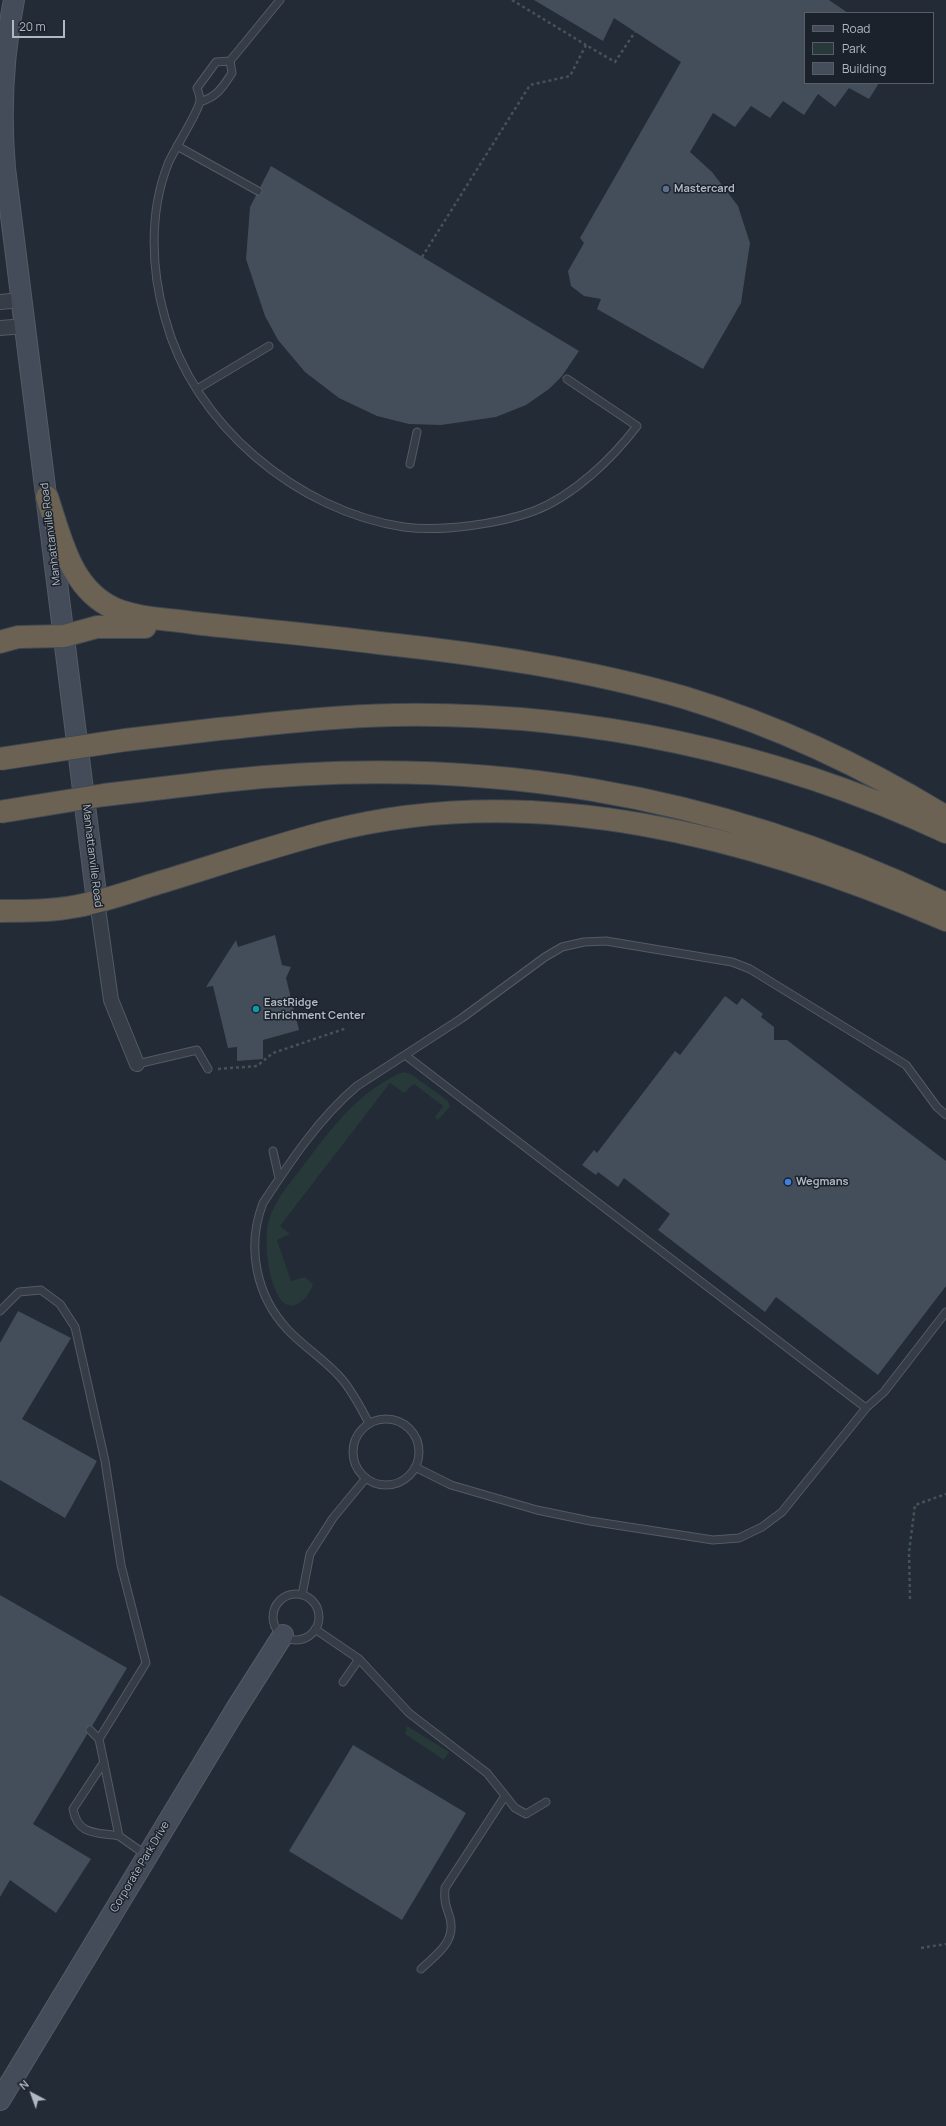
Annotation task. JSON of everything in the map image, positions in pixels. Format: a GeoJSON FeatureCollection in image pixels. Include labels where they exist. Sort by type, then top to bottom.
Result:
{"type":"FeatureCollection","features":[{"type":"Feature","properties":{"kind":"highway"},"geometry":{"type":"LineString","coordinates":[[47,497],[71,565],[82,583],[106,604],[124,612],[141,616],[280,633],[381,643],[505,660],[584,673],[679,696],[735,714],[805,743],[855,767],[946,817]]}},
{"type":"Feature","properties":{"kind":"highway"},"geometry":{"type":"LineString","coordinates":[[0,642],[18,637],[64,636],[88,628],[112,626],[280,633]]}},
{"type":"Feature","properties":{"kind":"highway"},"geometry":{"type":"LineString","coordinates":[[0,759],[125,740],[330,718],[394,715],[490,716],[586,725],[680,742],[772,766],[863,796],[946,832]]}},
{"type":"Feature","properties":{"kind":"highway"},"geometry":{"type":"LineString","coordinates":[[0,812],[110,795],[222,781],[313,773],[408,772],[503,777],[597,790],[690,809],[780,835],[870,869],[946,904]]}},
{"type":"Feature","properties":{"kind":"highway"},"geometry":{"type":"LineString","coordinates":[[0,911],[64,908],[98,901],[287,843],[374,822],[448,812],[522,811],[561,813],[619,821],[734,846],[861,885],[946,920]]}},
{"type":"Feature","properties":{"kind":"street","name":"Manhattanville Road"},"geometry":{"type":"LineString","coordinates":[[14,0],[3,49],[3,142],[21,300],[111,1000],[137,1064]]}},
{"type":"Feature","properties":{"kind":"street"},"geometry":{"type":"LineString","coordinates":[[0,302],[21,300]]}},
{"type":"Feature","properties":{"kind":"street"},"geometry":{"type":"LineString","coordinates":[[0,328],[25,326]]}},
{"type":"Feature","properties":{"kind":"street","name":"Corporate Park Drive"},"geometry":{"type":"LineString","coordinates":[[0,2100],[147,1855],[283,1635]]}},
{"type":"Feature","properties":{"kind":"lane"},"geometry":{"type":"LineString","coordinates":[[280,0],[230,61],[216,62],[199,84],[197,88],[200,102],[168,163],[156,204],[155,267],[165,319],[178,355],[197,389],[223,426],[272,471],[336,508],[373,521],[406,527],[444,527],[503,520],[535,510],[564,495],[621,447],[637,426],[567,379]]}},
{"type":"Feature","properties":{"kind":"lane"},"geometry":{"type":"LineString","coordinates":[[200,102],[214,97],[226,82],[232,73],[230,61]]}},
{"type":"Feature","properties":{"kind":"lane"},"geometry":{"type":"LineString","coordinates":[[177,146],[258,191]]}},
{"type":"Feature","properties":{"kind":"lane"},"geometry":{"type":"LineString","coordinates":[[197,389],[269,346]]}},
{"type":"Feature","properties":{"kind":"lane"},"geometry":{"type":"LineString","coordinates":[[410,464],[417,432]]}},
{"type":"Feature","properties":{"kind":"lane"},"geometry":{"type":"LineString","coordinates":[[369,1423],[341,1378],[288,1331],[278,1318],[261,1286],[254,1249],[257,1217],[263,1203],[279,1178],[316,1128],[341,1099],[356,1086],[462,1018],[545,957],[562,947],[584,942],[606,941],[732,962],[750,969],[906,1065],[937,1108],[946,1115]]}},
{"type":"Feature","properties":{"kind":"lane"},"geometry":{"type":"LineString","coordinates":[[137,1064],[197,1050],[208,1069]]}},
{"type":"Feature","properties":{"kind":"lane"},"geometry":{"type":"LineString","coordinates":[[405,1055],[866,1408]]}},
{"type":"Feature","properties":{"kind":"lane"},"geometry":{"type":"LineString","coordinates":[[273,1151],[279,1178]]}},
{"type":"Feature","properties":{"kind":"lane"},"geometry":{"type":"LineString","coordinates":[[0,1311],[20,1292],[41,1290],[60,1304],[68,1315],[75,1327],[82,1355],[105,1461],[121,1565],[146,1663],[99,1739]]}},
{"type":"Feature","properties":{"kind":"lane"},"geometry":{"type":"LineString","coordinates":[[415,1467],[459,1488],[537,1510],[590,1521],[713,1540],[739,1538],[751,1533],[782,1512],[866,1408],[884,1392],[946,1312]]}},
{"type":"Feature","properties":{"kind":"lane"},"geometry":{"type":"LineString","coordinates":[[381,1418],[391,1418],[401,1422],[410,1429],[417,1438],[419,1450],[415,1467],[404,1479],[393,1484],[382,1485],[366,1478],[355,1466],[353,1446],[356,1436],[362,1428],[381,1418]]}},
{"type":"Feature","properties":{"kind":"lane"},"geometry":{"type":"LineString","coordinates":[[302,1595],[305,1571],[313,1548],[332,1518],[366,1478]]}},
{"type":"Feature","properties":{"kind":"lane"},"geometry":{"type":"LineString","coordinates":[[289,1595],[302,1595],[311,1599],[319,1611],[316,1629],[307,1637],[300,1639],[293,1639],[283,1635],[276,1626],[274,1611],[282,1599],[289,1595]]}},
{"type":"Feature","properties":{"kind":"lane"},"geometry":{"type":"LineString","coordinates":[[316,1629],[359,1659],[409,1713],[487,1773],[515,1808],[526,1814],[546,1802]]}},
{"type":"Feature","properties":{"kind":"lane"},"geometry":{"type":"LineString","coordinates":[[344,1682],[359,1659]]}},
{"type":"Feature","properties":{"kind":"lane"},"geometry":{"type":"LineString","coordinates":[[90,1730],[99,1739],[119,1836]]}},
{"type":"Feature","properties":{"kind":"lane"},"geometry":{"type":"LineString","coordinates":[[104,1762],[74,1809],[75,1821],[83,1830],[119,1836],[147,1855]]}},
{"type":"Feature","properties":{"kind":"lane"},"geometry":{"type":"LineString","coordinates":[[422,1970],[443,1949],[452,1936],[450,1919],[444,1903],[445,1888],[505,1796]]}},
{"type":"Feature","properties":{"kind":"path"},"geometry":{"type":"LineString","coordinates":[[512,0],[615,62],[635,32]]}},
{"type":"Feature","properties":{"kind":"path"},"geometry":{"type":"LineString","coordinates":[[422,257],[530,85],[570,76],[586,45]]}},
{"type":"Feature","properties":{"kind":"path"},"geometry":{"type":"LineString","coordinates":[[208,1069],[257,1066],[273,1053],[347,1028]]}},
{"type":"Feature","properties":{"kind":"path"},"geometry":{"type":"LineString","coordinates":[[910,1599],[909,1552],[915,1505],[946,1494]]}},
{"type":"Feature","properties":{"kind":"path"},"geometry":{"type":"LineString","coordinates":[[921,1948],[946,1944]]}},
{"type":"Feature","properties":{"kind":"green space"},"geometry":{"type":"Polygon","coordinates":[[[404,1072],[411,1074],[448,1101],[450,1107],[438,1120],[435,1117],[443,1106],[414,1084],[404,1093],[390,1083],[280,1226],[290,1234],[277,1240],[291,1281],[305,1277],[313,1284],[308,1294],[300,1302],[290,1306],[285,1304],[281,1300],[273,1283],[268,1263],[267,1232],[268,1223],[274,1207],[287,1186],[320,1143],[349,1110],[370,1091],[395,1075],[404,1072]]]}},
{"type":"Feature","properties":{"kind":"green space"},"geometry":{"type":"Polygon","coordinates":[[[407,1726],[449,1752],[444,1760],[405,1734],[407,1726]]]}},
{"type":"Feature","properties":{"kind":"building","name":"Mastercard"},"geometry":{"type":"Polygon","coordinates":[[[534,0],[829,0],[847,12],[804,12],[804,84],[878,84],[869,99],[849,88],[835,107],[818,94],[804,115],[783,101],[770,118],[751,106],[735,127],[713,113],[690,152],[712,172],[738,206],[750,243],[741,303],[703,369],[597,309],[601,299],[584,296],[571,286],[568,271],[584,243],[580,238],[681,62],[614,18],[603,41],[534,0]]]}},
{"type":"Feature","properties":{"kind":"building"},"geometry":{"type":"Polygon","coordinates":[[[271,166],[579,351],[562,376],[549,389],[526,405],[496,417],[441,425],[409,424],[377,416],[339,398],[305,372],[278,340],[265,316],[246,259],[250,207],[271,166]]]}},
{"type":"Feature","properties":{"kind":"building","name":"EastRidge Enrichment Center"},"geometry":{"type":"Polygon","coordinates":[[[275,935],[282,965],[291,967],[286,978],[299,1030],[263,1040],[263,1059],[237,1061],[237,1047],[228,1048],[213,986],[206,987],[236,940],[238,947],[275,935]]]}},
{"type":"Feature","properties":{"kind":"building","name":"Wegmans"},"geometry":{"type":"Polygon","coordinates":[[[725,996],[737,1005],[742,998],[763,1014],[761,1017],[774,1027],[774,1040],[787,1040],[946,1161],[946,1286],[878,1375],[776,1297],[765,1312],[658,1230],[670,1214],[624,1178],[618,1187],[598,1172],[596,1175],[582,1165],[594,1150],[597,1153],[675,1051],[680,1055],[725,996]]]}},
{"type":"Feature","properties":{"kind":"building"},"geometry":{"type":"Polygon","coordinates":[[[18,1311],[71,1338],[22,1419],[97,1461],[65,1518],[0,1480],[0,1343],[18,1311]]]}},
{"type":"Feature","properties":{"kind":"building"},"geometry":{"type":"Polygon","coordinates":[[[0,1595],[127,1668],[33,1824],[91,1859],[56,1913],[10,1880],[0,1897],[0,1595]]]}},
{"type":"Feature","properties":{"kind":"building"},"geometry":{"type":"Polygon","coordinates":[[[353,1745],[466,1813],[402,1920],[289,1851],[353,1745]]]}},
{"type":"Feature","properties":{"kind":"place","name":"Mastercard"},"geometry":{"type":"Point","coordinates":[666,189]}},
{"type":"Feature","properties":{"kind":"place","name":"EastRidge Enrichment Center"},"geometry":{"type":"Point","coordinates":[256,1009]}},
{"type":"Feature","properties":{"kind":"place","name":"Wegmans"},"geometry":{"type":"Point","coordinates":[788,1182]}}]}
